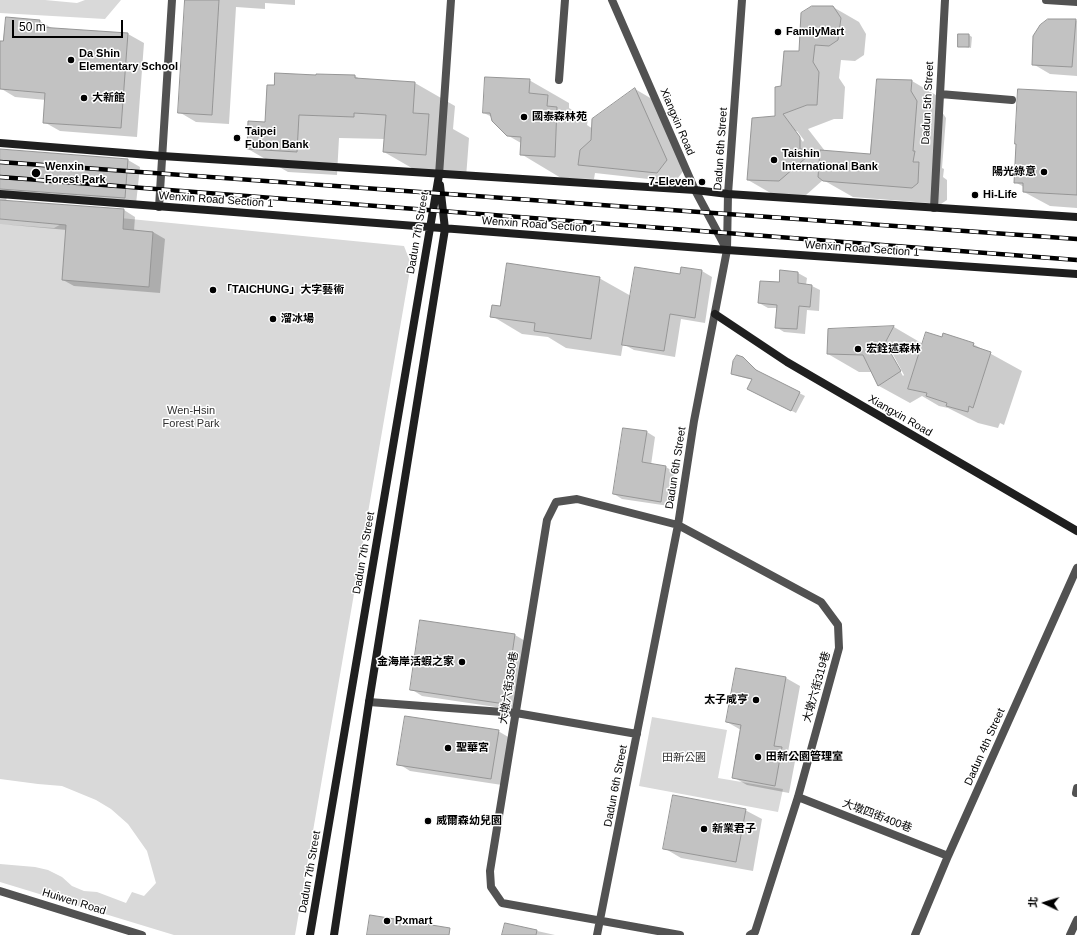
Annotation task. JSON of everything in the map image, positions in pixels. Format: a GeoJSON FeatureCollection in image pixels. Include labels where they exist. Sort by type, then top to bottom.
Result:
{"type":"FeatureCollection","features":[{"type":"Feature","properties":{"kind":"main road"},"geometry":{"type":"LineString","coordinates":[[0,143],[162,156],[439,175],[694,190],[728,194],[1077,217]]}},
{"type":"Feature","properties":{"kind":"main road","name":"Dadun 7th Street"},"geometry":{"type":"LineString","coordinates":[[310,935],[439,175]]}},
{"type":"Feature","properties":{"kind":"main road","name":"Dadun 7th Street"},"geometry":{"type":"LineString","coordinates":[[334,935],[369,702],[445,229],[439,175]]}},
{"type":"Feature","properties":{"kind":"main road","name":"Wenxin Road Section 1"},"geometry":{"type":"LineString","coordinates":[[0,194],[430,228],[1077,274]]}},
{"type":"Feature","properties":{"kind":"main road","name":"Xiangxin Road"},"geometry":{"type":"LineString","coordinates":[[715,314],[787,362],[1077,531]]}},
{"type":"Feature","properties":{"kind":"street"},"geometry":{"type":"LineString","coordinates":[[159,207],[172,0]]}},
{"type":"Feature","properties":{"kind":"street","name":"Dadun 7th Street"},"geometry":{"type":"LineString","coordinates":[[439,175],[451,0]]}},
{"type":"Feature","properties":{"kind":"street"},"geometry":{"type":"LineString","coordinates":[[559,80],[565,0]]}},
{"type":"Feature","properties":{"kind":"street","name":"Xiangxin Road"},"geometry":{"type":"LineString","coordinates":[[612,0],[694,190],[727,250]]}},
{"type":"Feature","properties":{"kind":"street","name":"Dadun 6th Street"},"geometry":{"type":"LineString","coordinates":[[597,935],[678,525],[694,421],[727,250],[728,194],[742,0]]}},
{"type":"Feature","properties":{"kind":"street","name":"Dadun 5th Street"},"geometry":{"type":"LineString","coordinates":[[934,208],[945,0]]}},
{"type":"Feature","properties":{"kind":"street"},"geometry":{"type":"LineString","coordinates":[[1046,0],[1077,2]]}},
{"type":"Feature","properties":{"kind":"street"},"geometry":{"type":"LineString","coordinates":[[940,94],[1012,100]]}},
{"type":"Feature","properties":{"kind":"street","name":"大墩六街350巷"},"geometry":{"type":"LineString","coordinates":[[601,920],[502,902],[491,887],[490,871],[547,520],[556,502],[577,499],[678,525]]}},
{"type":"Feature","properties":{"kind":"street","name":"大墩六街319巷"},"geometry":{"type":"LineString","coordinates":[[678,525],[821,602],[838,625],[839,648],[798,796],[755,932],[750,935]]}},
{"type":"Feature","properties":{"kind":"street","name":"Dadun 4th Street"},"geometry":{"type":"LineString","coordinates":[[915,935],[948,856],[1077,568]]}},
{"type":"Feature","properties":{"kind":"street"},"geometry":{"type":"LineString","coordinates":[[369,702],[516,713],[637,734]]}},
{"type":"Feature","properties":{"kind":"street","name":"大墩四街400巷"},"geometry":{"type":"LineString","coordinates":[[798,796],[948,856]]}},
{"type":"Feature","properties":{"kind":"street","name":"Huiwen Road"},"geometry":{"type":"LineString","coordinates":[[0,890],[139,935]]}},
{"type":"Feature","properties":{"kind":"street"},"geometry":{"type":"LineString","coordinates":[[601,920],[680,935]]}},
{"type":"Feature","properties":{"kind":"street"},"geometry":{"type":"LineString","coordinates":[[1070,935],[1077,920]]}},
{"type":"Feature","properties":{"kind":"green space"},"geometry":{"type":"Polygon","coordinates":[[[0,0],[45,0],[77,3],[85,0],[121,0],[105,19],[0,13],[0,0]]]}},
{"type":"Feature","properties":{"kind":"green space","name":"Wen-Hsin Forest Park"},"geometry":{"type":"Polygon","coordinates":[[[80,214],[404,246],[411,264],[295,935],[174,935],[0,882],[0,864],[35,867],[48,870],[62,877],[72,886],[84,891],[97,892],[126,903],[132,892],[144,896],[156,883],[147,851],[128,824],[111,809],[96,800],[62,786],[0,779],[0,224],[54,228],[80,214]]]}},
{"type":"Feature","properties":{"kind":"green space","name":"田新公園"},"geometry":{"type":"Polygon","coordinates":[[[652,717],[727,730],[718,778],[783,789],[778,812],[639,786],[652,717]]]}},
{"type":"Feature","properties":{"kind":"building"},"geometry":{"type":"Polygon","coordinates":[[[185,0],[219,0],[212,115],[178,113],[185,0]]]}},
{"type":"Feature","properties":{"kind":"building"},"geometry":{"type":"Polygon","coordinates":[[[812,6],[833,6],[841,18],[838,40],[829,46],[815,45],[813,62],[819,72],[817,105],[807,105],[783,114],[800,137],[800,149],[815,150],[779,181],[747,180],[752,118],[775,116],[775,87],[781,86],[784,51],[799,51],[801,13],[812,6]]]}},
{"type":"Feature","properties":{"kind":"building","name":"Da Shin Elementary School"},"geometry":{"type":"Polygon","coordinates":[[[6,17],[40,20],[39,27],[128,33],[121,128],[43,123],[45,93],[0,89],[0,41],[3,41],[6,17]]]}},
{"type":"Feature","properties":{"kind":"building"},"geometry":{"type":"Polygon","coordinates":[[[1048,19],[1076,19],[1072,67],[1032,65],[1033,36],[1040,25],[1048,19]]]}},
{"type":"Feature","properties":{"kind":"building"},"geometry":{"type":"Polygon","coordinates":[[[958,34],[969,34],[969,47],[958,47],[958,34]]]}},
{"type":"Feature","properties":{"kind":"building"},"geometry":{"type":"Polygon","coordinates":[[[275,73],[355,75],[355,78],[415,82],[413,113],[429,114],[426,155],[383,152],[386,115],[354,113],[354,117],[299,115],[297,152],[247,149],[248,121],[265,122],[267,85],[274,85],[275,73]]]}},
{"type":"Feature","properties":{"kind":"building","name":"國泰森林苑"},"geometry":{"type":"Polygon","coordinates":[[[485,77],[530,79],[529,93],[548,95],[547,106],[557,107],[555,157],[520,155],[521,137],[507,136],[492,121],[490,113],[483,113],[485,77]]]}},
{"type":"Feature","properties":{"kind":"building"},"geometry":{"type":"Polygon","coordinates":[[[877,79],[912,80],[911,91],[917,101],[913,151],[915,151],[913,162],[919,162],[918,183],[912,188],[823,181],[818,177],[820,150],[870,154],[877,79]]]}},
{"type":"Feature","properties":{"kind":"building"},"geometry":{"type":"Polygon","coordinates":[[[635,88],[667,160],[657,173],[578,165],[580,150],[591,140],[592,119],[635,88]]]}},
{"type":"Feature","properties":{"kind":"building"},"geometry":{"type":"Polygon","coordinates":[[[1018,89],[1077,92],[1077,195],[1023,192],[1023,183],[1014,183],[1018,89]]]}},
{"type":"Feature","properties":{"kind":"building"},"geometry":{"type":"Polygon","coordinates":[[[0,149],[128,159],[125,198],[0,189],[0,149]]]}},
{"type":"Feature","properties":{"kind":"building"},"geometry":{"type":"Polygon","coordinates":[[[0,200],[124,209],[123,229],[153,232],[149,287],[62,280],[66,225],[0,219],[0,200]]]}},
{"type":"Feature","properties":{"kind":"building"},"geometry":{"type":"Polygon","coordinates":[[[507,263],[600,277],[591,339],[534,331],[535,323],[490,317],[492,305],[500,306],[507,263]]]}},
{"type":"Feature","properties":{"kind":"building"},"geometry":{"type":"Polygon","coordinates":[[[635,267],[680,274],[681,267],[702,270],[695,318],[670,314],[664,351],[622,345],[635,267]]]}},
{"type":"Feature","properties":{"kind":"building"},"geometry":{"type":"Polygon","coordinates":[[[780,270],[798,272],[798,283],[812,285],[810,307],[799,306],[797,329],[775,328],[777,305],[758,303],[760,281],[779,282],[780,270]]]}},
{"type":"Feature","properties":{"kind":"building","name":"宏銓述森林"},"geometry":{"type":"Polygon","coordinates":[[[894,326],[885,343],[901,371],[878,386],[863,355],[827,354],[828,329],[894,326]]]}},
{"type":"Feature","properties":{"kind":"building"},"geometry":{"type":"Polygon","coordinates":[[[926,332],[942,337],[943,333],[974,343],[973,346],[991,352],[973,408],[969,406],[968,412],[946,406],[947,403],[926,396],[927,393],[908,389],[926,332]]]}},
{"type":"Feature","properties":{"kind":"building"},"geometry":{"type":"Polygon","coordinates":[[[737,355],[743,357],[756,370],[800,392],[791,411],[747,389],[752,379],[731,374],[733,361],[737,355]]]}},
{"type":"Feature","properties":{"kind":"building"},"geometry":{"type":"Polygon","coordinates":[[[623,428],[647,431],[642,462],[666,466],[661,502],[613,494],[623,428]]]}},
{"type":"Feature","properties":{"kind":"building","name":"金海岸活蝦之家"},"geometry":{"type":"Polygon","coordinates":[[[420,620],[515,634],[505,704],[410,690],[420,620]]]}},
{"type":"Feature","properties":{"kind":"building"},"geometry":{"type":"Polygon","coordinates":[[[736,668],[786,677],[774,746],[782,747],[775,786],[732,778],[741,725],[726,722],[736,668]]]}},
{"type":"Feature","properties":{"kind":"building","name":"聖華宮"},"geometry":{"type":"Polygon","coordinates":[[[405,716],[499,730],[491,779],[397,765],[405,716]]]}},
{"type":"Feature","properties":{"kind":"building","name":"新業君子"},"geometry":{"type":"Polygon","coordinates":[[[673,795],[746,809],[736,862],[663,849],[673,795]]]}},
{"type":"Feature","properties":{"kind":"building","name":"Pxmart"},"geometry":{"type":"Polygon","coordinates":[[[370,915],[450,928],[449,935],[367,935],[370,915]]]}},
{"type":"Feature","properties":{"kind":"building"},"geometry":{"type":"Polygon","coordinates":[[[505,923],[537,930],[536,935],[502,935],[505,923]]]}},
{"type":"Feature","properties":{"kind":"railway"},"geometry":{"type":"LineString","coordinates":[[0,162],[1077,239]]}},
{"type":"Feature","properties":{"kind":"railway"},"geometry":{"type":"LineString","coordinates":[[0,177],[1077,260]]}},
{"type":"Feature","properties":{"kind":"place","name":"FamilyMart"},"geometry":{"type":"Point","coordinates":[778,32]}},
{"type":"Feature","properties":{"kind":"place","name":"Da Shin Elementary School"},"geometry":{"type":"Point","coordinates":[71,60]}},
{"type":"Feature","properties":{"kind":"place","name":"大新館"},"geometry":{"type":"Point","coordinates":[84,98]}},
{"type":"Feature","properties":{"kind":"place","name":"國泰森林苑"},"geometry":{"type":"Point","coordinates":[524,117]}},
{"type":"Feature","properties":{"kind":"place","name":"Taipei Fubon Bank"},"geometry":{"type":"Point","coordinates":[237,138]}},
{"type":"Feature","properties":{"kind":"place","name":"Taishin International Bank"},"geometry":{"type":"Point","coordinates":[774,160]}},
{"type":"Feature","properties":{"kind":"place","name":"陽光綠意"},"geometry":{"type":"Point","coordinates":[1044,172]}},
{"type":"Feature","properties":{"kind":"place","name":"Wenxin Forest Park"},"geometry":{"type":"Point","coordinates":[36,173]}},
{"type":"Feature","properties":{"kind":"place","name":"7-Eleven"},"geometry":{"type":"Point","coordinates":[702,182]}},
{"type":"Feature","properties":{"kind":"place","name":"Hi-Life"},"geometry":{"type":"Point","coordinates":[975,195]}},
{"type":"Feature","properties":{"kind":"place","name":"「TAICHUNG」大字藝術"},"geometry":{"type":"Point","coordinates":[213,290]}},
{"type":"Feature","properties":{"kind":"place","name":"溜冰場"},"geometry":{"type":"Point","coordinates":[273,319]}},
{"type":"Feature","properties":{"kind":"place","name":"宏銓述森林"},"geometry":{"type":"Point","coordinates":[858,349]}},
{"type":"Feature","properties":{"kind":"place","name":"金海岸活蝦之家"},"geometry":{"type":"Point","coordinates":[462,662]}},
{"type":"Feature","properties":{"kind":"place","name":"太子咸亨"},"geometry":{"type":"Point","coordinates":[756,700]}},
{"type":"Feature","properties":{"kind":"place","name":"聖華宮"},"geometry":{"type":"Point","coordinates":[448,748]}},
{"type":"Feature","properties":{"kind":"place","name":"田新公園管理室"},"geometry":{"type":"Point","coordinates":[758,757]}},
{"type":"Feature","properties":{"kind":"place","name":"威爾森幼兒園"},"geometry":{"type":"Point","coordinates":[428,821]}},
{"type":"Feature","properties":{"kind":"place","name":"新業君子"},"geometry":{"type":"Point","coordinates":[704,829]}},
{"type":"Feature","properties":{"kind":"place","name":"Pxmart"},"geometry":{"type":"Point","coordinates":[387,921]}}]}
